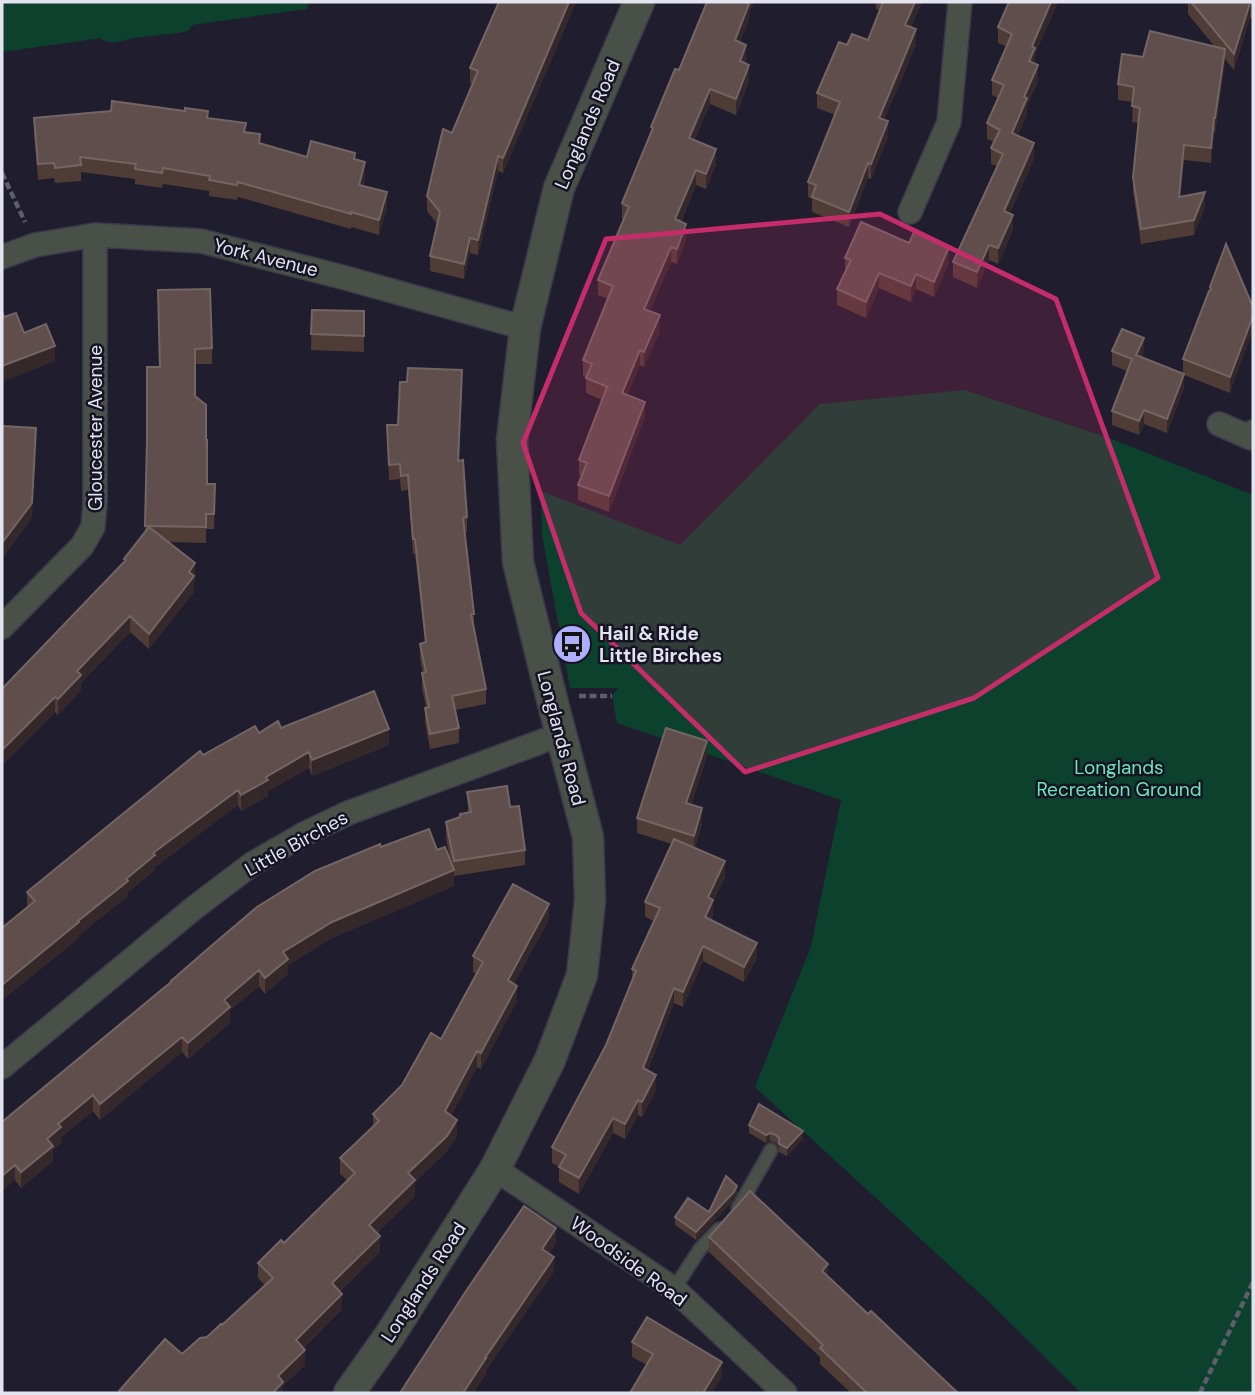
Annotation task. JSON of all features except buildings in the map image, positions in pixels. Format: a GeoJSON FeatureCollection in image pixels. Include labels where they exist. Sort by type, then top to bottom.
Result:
{"type":"FeatureCollection","features":[{"type":"Feature","properties":{"kind":"street","name":"Longlands Road"},"geometry":{"type":"LineString","coordinates":[[349,1393],[390,1335],[495,1169],[550,1060],[582,975],[590,900],[588,837],[518,562],[512,440],[525,328],[559,188],[639,2]]}},
{"type":"Feature","properties":{"kind":"street"},"geometry":{"type":"LineString","coordinates":[[910,212],[948,122],[961,2]]}},
{"type":"Feature","properties":{"kind":"street","name":"York Avenue"},"geometry":{"type":"LineString","coordinates":[[2,257],[35,245],[95,235],[201,241],[342,276],[525,328]]}},
{"type":"Feature","properties":{"kind":"street","name":"Gloucester Avenue"},"geometry":{"type":"LineString","coordinates":[[2,627],[82,546],[93,527],[95,235]]}},
{"type":"Feature","properties":{"kind":"street"},"geometry":{"type":"LineString","coordinates":[[1219,424],[1251,438],[1253,432]]}},
{"type":"Feature","properties":{"kind":"street","name":"Little Birches"},"geometry":{"type":"LineString","coordinates":[[2,1067],[194,908],[252,864],[348,813],[562,734]]}},
{"type":"Feature","properties":{"kind":"street","name":"Woodside Road"},"geometry":{"type":"LineString","coordinates":[[495,1169],[674,1289],[772,1389]]}},
{"type":"Feature","properties":{"kind":"lane"},"geometry":{"type":"LineString","coordinates":[[674,1289],[700,1249],[741,1205],[771,1150]]}},
{"type":"Feature","properties":{"kind":"path"},"geometry":{"type":"LineString","coordinates":[[2,173],[35,245]]}},
{"type":"Feature","properties":{"kind":"path"},"geometry":{"type":"LineString","coordinates":[[1200,1393],[1253,1282]]}},
{"type":"Feature","properties":{"kind":"highlighted area"},"geometry":{"type":"Polygon","coordinates":[[[880,214],[1056,299],[1158,578],[974,698],[745,772],[581,613],[523,443],[606,239],[880,214]]]}},
{"type":"Feature","properties":{"kind":"green space"},"geometry":{"type":"Polygon","coordinates":[[[2,2],[310,2],[307,9],[192,25],[185,32],[115,42],[102,38],[2,52],[2,2]]]}},
{"type":"Feature","properties":{"kind":"green space","name":"Longlands Recreation Ground"},"geometry":{"type":"Polygon","coordinates":[[[965,390],[1109,438],[1253,495],[1253,1393],[1081,1393],[988,1301],[755,1087],[811,946],[841,800],[617,723],[612,696],[618,688],[570,688],[542,535],[541,491],[680,545],[820,404],[965,390]]]}},
{"type":"Feature","properties":{"kind":"place","name":"Hail & Ride Little Birches"},"geometry":{"type":"Point","coordinates":[572,644]}}]}
